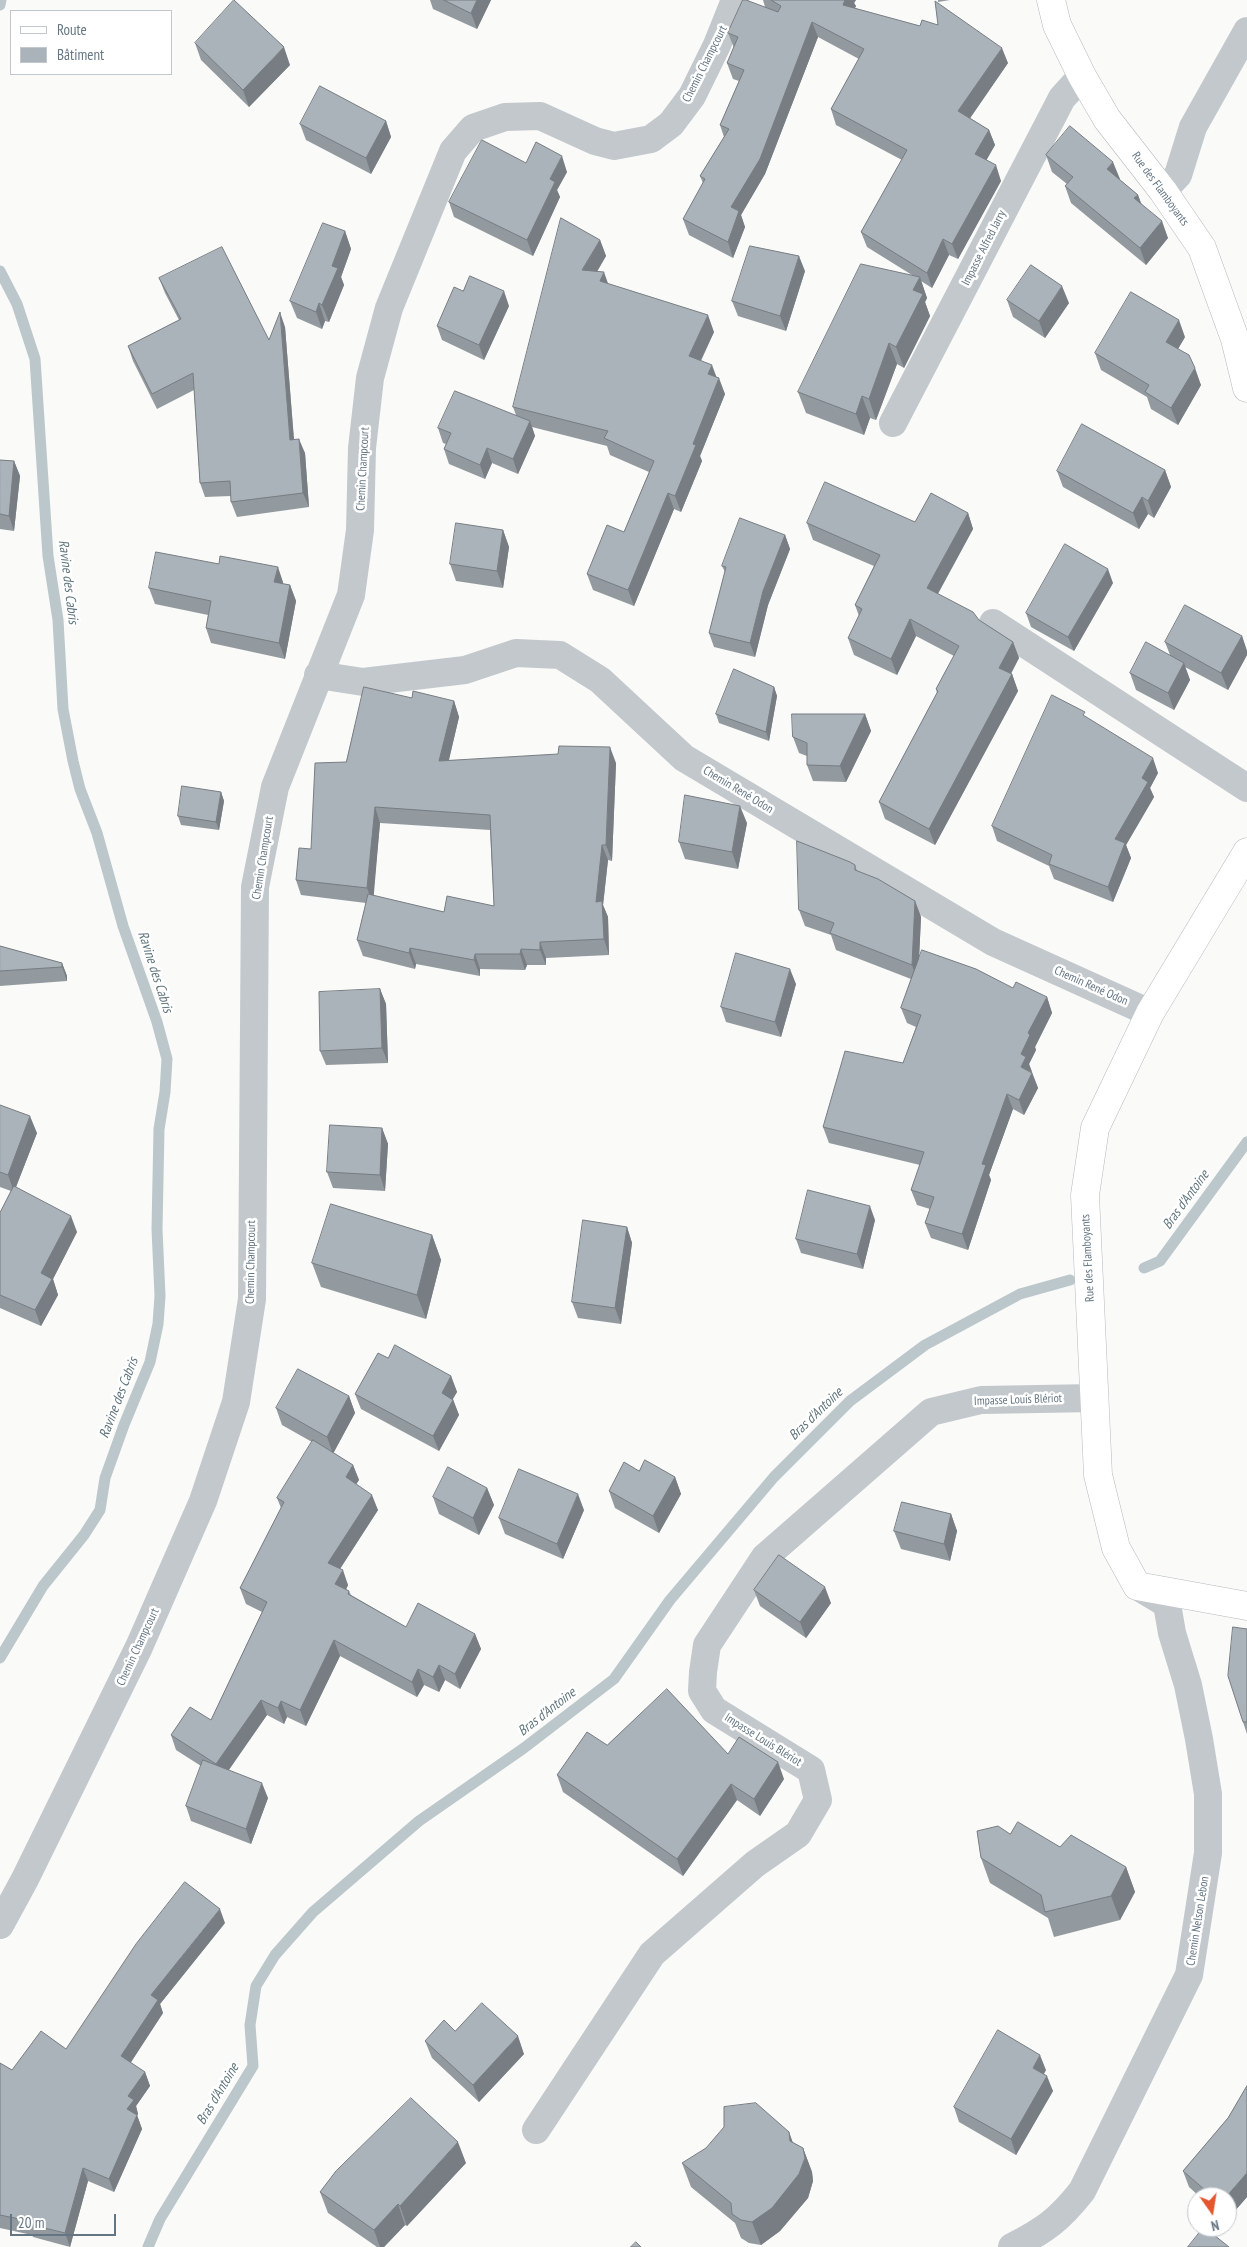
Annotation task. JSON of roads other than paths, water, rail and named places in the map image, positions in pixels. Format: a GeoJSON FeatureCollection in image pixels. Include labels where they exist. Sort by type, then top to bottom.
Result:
{"type":"FeatureCollection","features":[{"type":"Feature","properties":{"kind":"main road","name":"Rue des Flamboyants"},"geometry":{"type":"LineString","coordinates":[[1050,0],[1058,24],[1082,76],[1107,119],[1163,191],[1202,248],[1235,339],[1247,388]]}},
{"type":"Feature","properties":{"kind":"main road","name":"Rue des Flamboyants"},"geometry":{"type":"LineString","coordinates":[[1137,1586],[1116,1548],[1098,1474],[1085,1195],[1095,1128],[1150,1013],[1247,852]]}},
{"type":"Feature","properties":{"kind":"main road"},"geometry":{"type":"LineString","coordinates":[[1137,1586],[1247,1606]]}},
{"type":"Feature","properties":{"kind":"street","name":"Chemin Champcourt"},"geometry":{"type":"LineString","coordinates":[[0,1925],[25,1880],[139,1647],[203,1501],[236,1402],[252,1299],[255,887],[275,787],[351,595],[360,530],[362,448],[370,378],[389,308],[453,151],[473,128],[505,117],[540,116],[595,141],[614,146],[651,139],[671,124],[692,96],[717,45],[735,0]]}},
{"type":"Feature","properties":{"kind":"street"},"geometry":{"type":"LineString","coordinates":[[1163,191],[1178,176],[1193,127],[1247,31]]}},
{"type":"Feature","properties":{"kind":"street","name":"Impasse Alfred Jarry"},"geometry":{"type":"LineString","coordinates":[[893,423],[1062,98],[1082,76]]}},
{"type":"Feature","properties":{"kind":"street"},"geometry":{"type":"LineString","coordinates":[[993,622],[1247,788]]}},
{"type":"Feature","properties":{"kind":"street","name":"Chemin René Odon"},"geometry":{"type":"LineString","coordinates":[[318,675],[363,682],[465,670],[516,653],[560,655],[600,680],[684,758],[993,942],[1150,1013]]}},
{"type":"Feature","properties":{"kind":"street","name":"Impasse Louis Blériot"},"geometry":{"type":"LineString","coordinates":[[536,2130],[652,1954],[755,1864],[798,1834],[818,1800],[811,1770],[714,1710],[702,1691],[707,1645],[765,1558],[931,1412],[981,1400],[1095,1398]]}},
{"type":"Feature","properties":{"kind":"street","name":"Chemin Nelson Lebon"},"geometry":{"type":"LineString","coordinates":[[1012,2247],[1039,2233],[1063,2215],[1082,2191],[1190,1975],[1208,1853],[1208,1794],[1188,1685],[1172,1633],[1167,1604],[1137,1586]]}},
{"type":"Feature","properties":{"kind":"waterway","name":"Ravine des Cabris"},"geometry":{"type":"LineString","coordinates":[[0,5],[1,0]]}},
{"type":"Feature","properties":{"kind":"waterway","name":"Ravine des Cabris"},"geometry":{"type":"LineString","coordinates":[[0,271],[17,304],[35,359],[48,556],[58,620],[63,709],[73,761],[80,789],[97,833],[123,926],[157,1022],[167,1059],[165,1092],[159,1129],[157,1229],[160,1296],[158,1324],[150,1362],[105,1478],[100,1510],[84,1535],[43,1586],[0,1658]]}},
{"type":"Feature","properties":{"kind":"waterway","name":"Bras d'Antoine"},"geometry":{"type":"LineString","coordinates":[[1144,1268],[1160,1261],[1247,1142]]}},
{"type":"Feature","properties":{"kind":"waterway","name":"Bras d'Antoine"},"geometry":{"type":"LineString","coordinates":[[148,2247],[160,2219],[253,2066],[250,2025],[256,1986],[275,1955],[313,1912],[419,1821],[524,1748],[614,1679],[670,1600],[774,1477],[850,1401],[925,1345],[1020,1294],[1070,1280]]}}]}
